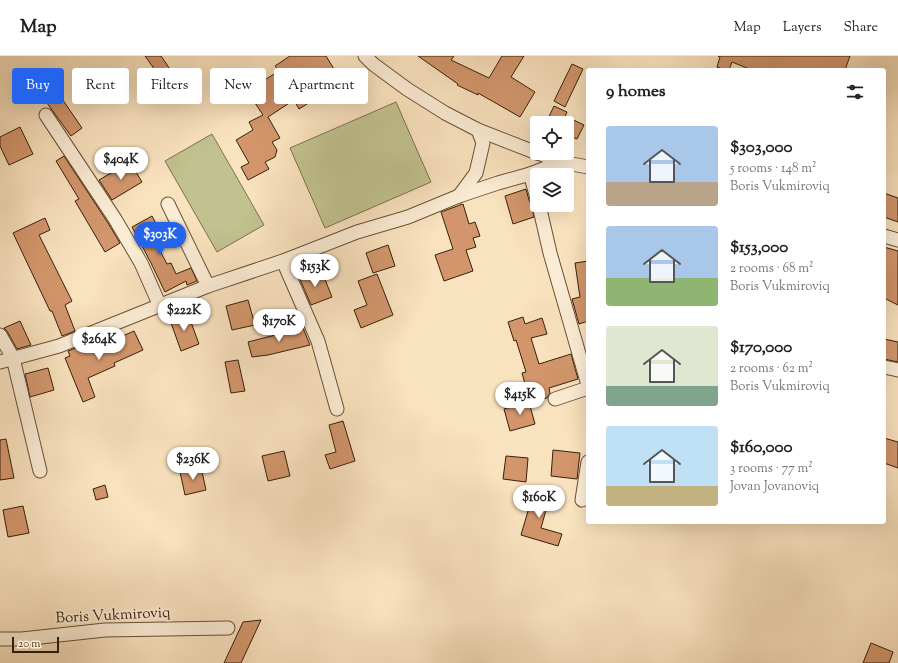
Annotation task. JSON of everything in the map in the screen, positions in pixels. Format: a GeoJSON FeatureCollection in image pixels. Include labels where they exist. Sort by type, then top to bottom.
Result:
{"type":"FeatureCollection","features":[{"type":"Feature","properties":{"kind":"street"},"geometry":{"type":"LineString","coordinates":[[365,56],[373,64],[406,89],[445,113],[478,130],[530,150]]}},
{"type":"Feature","properties":{"kind":"street"},"geometry":{"type":"LineString","coordinates":[[46,115],[116,219],[141,263],[160,306]]}},
{"type":"Feature","properties":{"kind":"street"},"geometry":{"type":"LineString","coordinates":[[459,196],[476,173],[483,143],[478,130]]}},
{"type":"Feature","properties":{"kind":"street"},"geometry":{"type":"LineString","coordinates":[[556,160],[586,167]]}},
{"type":"Feature","properties":{"kind":"street"},"geometry":{"type":"LineString","coordinates":[[546,168],[561,162]]}},
{"type":"Feature","properties":{"kind":"street"},"geometry":{"type":"LineString","coordinates":[[0,362],[59,346],[208,286],[283,261],[357,232],[408,217],[459,196],[530,174]]}},
{"type":"Feature","properties":{"kind":"street"},"geometry":{"type":"LineString","coordinates":[[168,204],[208,286]]}},
{"type":"Feature","properties":{"kind":"street"},"geometry":{"type":"LineString","coordinates":[[541,212],[550,253],[586,380]]}},
{"type":"Feature","properties":{"kind":"street"},"geometry":{"type":"LineString","coordinates":[[886,237],[898,240]]}},
{"type":"Feature","properties":{"kind":"street"},"geometry":{"type":"LineString","coordinates":[[283,261],[318,342],[337,409]]}},
{"type":"Feature","properties":{"kind":"street"},"geometry":{"type":"LineString","coordinates":[[0,335],[13,358],[40,471]]}},
{"type":"Feature","properties":{"kind":"street"},"geometry":{"type":"LineString","coordinates":[[886,367],[898,370]]}},
{"type":"Feature","properties":{"kind":"street"},"geometry":{"type":"LineString","coordinates":[[555,399],[586,388]]}},
{"type":"Feature","properties":{"kind":"street"},"geometry":{"type":"LineString","coordinates":[[582,500],[586,475]]}},
{"type":"Feature","properties":{"kind":"street","name":"Boris Vukmiroviq"},"geometry":{"type":"LineString","coordinates":[[0,639],[105,630],[228,628]]}},
{"type":"Feature","properties":{"kind":"green space"},"geometry":{"type":"Polygon","coordinates":[[[396,102],[431,182],[325,228],[290,148],[396,102]]]}},
{"type":"Feature","properties":{"kind":"green space"},"geometry":{"type":"Polygon","coordinates":[[[212,134],[264,225],[217,252],[165,161],[212,134]]]}},
{"type":"Feature","properties":{"kind":"building"},"geometry":{"type":"Polygon","coordinates":[[[145,56],[161,56],[169,68],[154,68],[145,56]]]}},
{"type":"Feature","properties":{"kind":"building"},"geometry":{"type":"Polygon","coordinates":[[[290,56],[326,56],[333,68],[277,68],[275,66],[290,56]]]}},
{"type":"Feature","properties":{"kind":"building"},"geometry":{"type":"Polygon","coordinates":[[[418,56],[454,56],[451,60],[489,78],[502,56],[524,56],[511,77],[535,92],[520,117],[478,93],[478,95],[457,85],[458,84],[418,56]]]}},
{"type":"Feature","properties":{"kind":"building"},"geometry":{"type":"Polygon","coordinates":[[[718,56],[850,56],[846,68],[747,68],[732,62],[730,68],[720,68],[717,67],[720,57],[718,56]]]}},
{"type":"Feature","properties":{"kind":"building"},"geometry":{"type":"Polygon","coordinates":[[[572,64],[583,69],[565,107],[554,101],[572,64]]]}},
{"type":"Feature","properties":{"kind":"building"},"geometry":{"type":"Polygon","coordinates":[[[274,74],[274,104],[288,104],[268,117],[280,138],[272,142],[277,150],[275,157],[265,162],[269,169],[248,180],[241,167],[249,163],[236,140],[253,130],[249,122],[263,115],[256,104],[266,104],[266,79],[274,74]]]}},
{"type":"Feature","properties":{"kind":"building"},"geometry":{"type":"Polygon","coordinates":[[[64,102],[82,128],[71,136],[48,104],[64,104],[64,102]]]}},
{"type":"Feature","properties":{"kind":"building"},"geometry":{"type":"Polygon","coordinates":[[[296,104],[307,104],[299,109],[296,104]]]}},
{"type":"Feature","properties":{"kind":"building"},"geometry":{"type":"Polygon","coordinates":[[[554,106],[567,112],[565,116],[549,116],[554,106]]]}},
{"type":"Feature","properties":{"kind":"building"},"geometry":{"type":"Polygon","coordinates":[[[574,120],[584,125],[577,139],[574,138],[574,120]]]}},
{"type":"Feature","properties":{"kind":"building"},"geometry":{"type":"Polygon","coordinates":[[[20,127],[33,154],[9,165],[0,146],[0,137],[20,127]]]}},
{"type":"Feature","properties":{"kind":"building"},"geometry":{"type":"Polygon","coordinates":[[[64,156],[120,243],[105,252],[75,201],[79,199],[56,161],[64,156]]]}},
{"type":"Feature","properties":{"kind":"building"},"geometry":{"type":"Polygon","coordinates":[[[130,162],[142,182],[112,200],[99,180],[130,162]]]}},
{"type":"Feature","properties":{"kind":"building"},"geometry":{"type":"Polygon","coordinates":[[[526,189],[530,202],[530,212],[533,212],[534,217],[513,224],[505,196],[526,189]]]}},
{"type":"Feature","properties":{"kind":"building"},"geometry":{"type":"Polygon","coordinates":[[[886,194],[898,198],[898,222],[886,218],[886,194]]]}},
{"type":"Feature","properties":{"kind":"building"},"geometry":{"type":"Polygon","coordinates":[[[463,204],[469,224],[475,222],[480,236],[473,238],[476,247],[466,250],[473,271],[444,281],[435,255],[453,249],[441,212],[463,204]]]}},
{"type":"Feature","properties":{"kind":"building"},"geometry":{"type":"Polygon","coordinates":[[[152,216],[163,237],[155,241],[167,264],[171,263],[176,274],[191,268],[197,281],[187,285],[186,281],[165,292],[132,227],[152,216]]]}},
{"type":"Feature","properties":{"kind":"building"},"geometry":{"type":"Polygon","coordinates":[[[45,218],[50,230],[39,235],[72,301],[65,305],[75,331],[62,336],[52,311],[50,311],[13,233],[45,218]]]}},
{"type":"Feature","properties":{"kind":"building"},"geometry":{"type":"Polygon","coordinates":[[[388,245],[395,266],[373,273],[366,253],[388,245]]]}},
{"type":"Feature","properties":{"kind":"building"},"geometry":{"type":"Polygon","coordinates":[[[886,248],[898,251],[898,305],[886,299],[886,248]]]}},
{"type":"Feature","properties":{"kind":"building"},"geometry":{"type":"Polygon","coordinates":[[[586,261],[586,322],[579,324],[572,299],[580,297],[575,263],[586,261]]]}},
{"type":"Feature","properties":{"kind":"building"},"geometry":{"type":"Polygon","coordinates":[[[313,272],[317,280],[324,277],[332,297],[311,305],[299,277],[313,272]]]}},
{"type":"Feature","properties":{"kind":"building"},"geometry":{"type":"Polygon","coordinates":[[[377,274],[393,315],[361,328],[354,310],[367,305],[358,281],[377,274]]]}},
{"type":"Feature","properties":{"kind":"building"},"geometry":{"type":"Polygon","coordinates":[[[248,300],[255,325],[232,330],[226,306],[248,300]]]}},
{"type":"Feature","properties":{"kind":"building"},"geometry":{"type":"Polygon","coordinates":[[[188,314],[199,344],[181,351],[170,320],[188,314]]]}},
{"type":"Feature","properties":{"kind":"building"},"geometry":{"type":"Polygon","coordinates":[[[523,317],[525,324],[542,318],[547,334],[531,338],[539,364],[571,354],[578,379],[549,388],[550,393],[547,398],[530,402],[522,373],[526,372],[516,340],[514,341],[508,322],[523,317]]]}},
{"type":"Feature","properties":{"kind":"building"},"geometry":{"type":"Polygon","coordinates":[[[20,321],[31,345],[17,349],[4,328],[20,321]]]}},
{"type":"Feature","properties":{"kind":"building"},"geometry":{"type":"Polygon","coordinates":[[[303,328],[310,345],[268,355],[252,357],[248,342],[303,328]]]}},
{"type":"Feature","properties":{"kind":"building"},"geometry":{"type":"Polygon","coordinates":[[[134,331],[143,350],[114,363],[115,366],[88,378],[95,397],[83,402],[65,358],[70,356],[68,351],[81,346],[84,353],[134,331]]]}},
{"type":"Feature","properties":{"kind":"building"},"geometry":{"type":"Polygon","coordinates":[[[886,339],[898,342],[898,362],[886,359],[886,339]]]}},
{"type":"Feature","properties":{"kind":"building"},"geometry":{"type":"Polygon","coordinates":[[[238,360],[245,391],[231,393],[225,362],[238,360]]]}},
{"type":"Feature","properties":{"kind":"building"},"geometry":{"type":"Polygon","coordinates":[[[48,368],[54,390],[30,397],[25,374],[48,368]]]}},
{"type":"Feature","properties":{"kind":"building"},"geometry":{"type":"Polygon","coordinates":[[[529,402],[535,424],[510,431],[504,409],[529,402]]]}},
{"type":"Feature","properties":{"kind":"building"},"geometry":{"type":"Polygon","coordinates":[[[343,421],[355,461],[330,469],[325,455],[336,452],[329,425],[343,421]]]}},
{"type":"Feature","properties":{"kind":"building"},"geometry":{"type":"Polygon","coordinates":[[[6,439],[14,478],[0,480],[0,440],[6,439]]]}},
{"type":"Feature","properties":{"kind":"building"},"geometry":{"type":"Polygon","coordinates":[[[886,439],[898,442],[898,468],[886,464],[886,439]]]}},
{"type":"Feature","properties":{"kind":"building"},"geometry":{"type":"Polygon","coordinates":[[[553,450],[580,453],[577,479],[551,476],[553,450]]]}},
{"type":"Feature","properties":{"kind":"building"},"geometry":{"type":"Polygon","coordinates":[[[284,451],[290,476],[268,481],[262,456],[284,451]]]}},
{"type":"Feature","properties":{"kind":"building"},"geometry":{"type":"Polygon","coordinates":[[[506,456],[528,458],[526,482],[503,479],[506,456]]]}},
{"type":"Feature","properties":{"kind":"building"},"geometry":{"type":"Polygon","coordinates":[[[201,467],[206,490],[185,495],[180,472],[201,467]]]}},
{"type":"Feature","properties":{"kind":"building"},"geometry":{"type":"Polygon","coordinates":[[[105,485],[108,497],[96,500],[93,489],[105,485]]]}},
{"type":"Feature","properties":{"kind":"building"},"geometry":{"type":"Polygon","coordinates":[[[535,487],[551,492],[541,528],[562,534],[558,546],[521,535],[535,487]]]}},
{"type":"Feature","properties":{"kind":"building"},"geometry":{"type":"Polygon","coordinates":[[[23,506],[29,533],[8,537],[3,510],[23,506]]]}},
{"type":"Feature","properties":{"kind":"building"},"geometry":{"type":"Polygon","coordinates":[[[261,620],[241,663],[224,663],[243,622],[261,620]]]}},
{"type":"Feature","properties":{"kind":"building"},"geometry":{"type":"Polygon","coordinates":[[[871,643],[893,652],[889,663],[863,663],[871,643]]]}}]}
